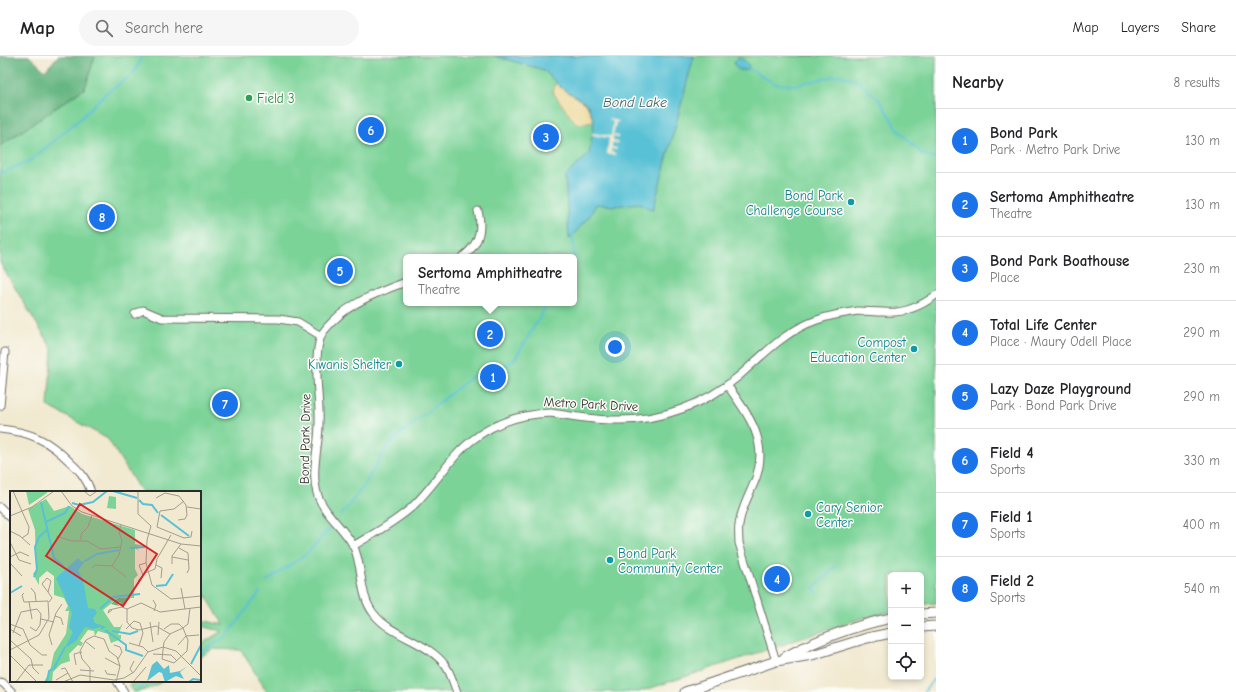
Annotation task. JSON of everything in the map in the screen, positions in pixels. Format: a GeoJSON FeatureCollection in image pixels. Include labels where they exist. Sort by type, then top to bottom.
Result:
{"type":"FeatureCollection","features":[{"type":"Feature","properties":{"kind":"main road"},"geometry":{"type":"LineString","coordinates":[[924,614],[936,613]]}},
{"type":"Feature","properties":{"kind":"main road"},"geometry":{"type":"LineString","coordinates":[[685,692],[776,661],[808,644],[864,625],[888,619]]}},
{"type":"Feature","properties":{"kind":"main road"},"geometry":{"type":"LineString","coordinates":[[924,628],[936,626]]}},
{"type":"Feature","properties":{"kind":"main road"},"geometry":{"type":"LineString","coordinates":[[776,661],[812,655],[888,634]]}},
{"type":"Feature","properties":{"kind":"street"},"geometry":{"type":"LineString","coordinates":[[465,254],[478,238],[480,223],[478,212]]}},
{"type":"Feature","properties":{"kind":"street"},"geometry":{"type":"LineString","coordinates":[[135,314],[143,310],[162,318],[279,319],[298,322],[321,336],[328,326],[347,308],[357,302],[403,283]]}},
{"type":"Feature","properties":{"kind":"street","name":"Metro Park Drive"},"geometry":{"type":"LineString","coordinates":[[353,546],[389,524],[412,506],[464,448],[484,432],[502,423],[528,415],[545,414],[618,420],[651,418],[685,408],[710,397],[727,385],[778,341],[803,325],[828,316],[858,311],[883,313],[898,312],[926,303],[936,295]]}},
{"type":"Feature","properties":{"kind":"street","name":"Bond Park Drive"},"geometry":{"type":"LineString","coordinates":[[321,336],[317,363],[319,424],[314,473],[316,490],[320,501],[353,546],[358,559],[364,593],[374,614],[384,624],[438,657],[450,673],[456,690]]}},
{"type":"Feature","properties":{"kind":"street"},"geometry":{"type":"LineString","coordinates":[[0,406],[5,352]]}},
{"type":"Feature","properties":{"kind":"street"},"geometry":{"type":"LineString","coordinates":[[727,385],[746,411],[759,442],[760,462],[756,479],[743,507],[739,525],[740,543],[776,661]]}},
{"type":"Feature","properties":{"kind":"street"},"geometry":{"type":"LineString","coordinates":[[0,428],[31,434],[52,446],[87,480],[91,491]]}},
{"type":"Feature","properties":{"kind":"street"},"geometry":{"type":"LineString","coordinates":[[0,507],[10,517]]}},
{"type":"Feature","properties":{"kind":"street"},"geometry":{"type":"LineString","coordinates":[[0,682],[12,692]]}},
{"type":"Feature","properties":{"kind":"street"},"geometry":{"type":"LineString","coordinates":[[118,682],[124,692]]}},
{"type":"Feature","properties":{"kind":"green space"},"geometry":{"type":"Polygon","coordinates":[[[0,56],[29,56],[45,71],[58,56],[95,56],[85,88],[0,146],[0,56]]]}},
{"type":"Feature","properties":{"kind":"green space"},"geometry":{"type":"Polygon","coordinates":[[[95,56],[936,56],[936,604],[924,604],[924,572],[888,572],[888,613],[863,618],[639,692],[267,692],[241,650],[213,649],[201,656],[201,644],[222,631],[201,626],[201,620],[224,625],[201,588],[201,491],[140,491],[108,439],[48,406],[52,349],[0,263],[0,146],[85,88],[95,56]]]}},
{"type":"Feature","properties":{"kind":"green space"},"geometry":{"type":"Polygon","coordinates":[[[138,682],[161,682],[145,690],[137,692],[133,692],[129,685],[138,682]]]}},
{"type":"Feature","properties":{"kind":"sand"},"geometry":{"type":"Polygon","coordinates":[[[556,83],[587,105],[594,121],[593,122],[577,124],[552,91],[556,83]]]}},
{"type":"Feature","properties":{"kind":"water","name":"Bond Lake"},"geometry":{"type":"Polygon","coordinates":[[[494,56],[694,56],[653,210],[640,203],[615,206],[595,204],[590,216],[569,239],[565,176],[589,154],[594,121],[587,104],[560,87],[544,70],[494,56]]]}},
{"type":"Feature","properties":{"kind":"water"},"geometry":{"type":"Polygon","coordinates":[[[738,58],[744,60],[747,64],[749,67],[747,70],[741,70],[736,67],[734,62],[738,58]]]}},
{"type":"Feature","properties":{"kind":"pier"},"geometry":{"type":"Polygon","coordinates":[[[610,119],[619,121],[616,122],[613,135],[618,136],[618,138],[613,137],[613,141],[618,142],[617,144],[612,143],[612,147],[617,148],[616,150],[611,149],[611,152],[616,154],[615,156],[607,154],[609,138],[592,135],[592,133],[611,136],[613,121],[609,121],[610,119]]]}},
{"type":"Feature","properties":{"kind":"waterway"},"geometry":{"type":"LineString","coordinates":[[0,173],[30,161],[82,117],[106,93],[132,75],[140,62],[141,56]]}},
{"type":"Feature","properties":{"kind":"waterway"},"geometry":{"type":"LineString","coordinates":[[746,67],[776,84],[794,85],[840,75],[858,81],[880,101],[898,130],[922,154],[936,159]]}},
{"type":"Feature","properties":{"kind":"waterway"},"geometry":{"type":"LineString","coordinates":[[573,235],[574,254]]}},
{"type":"Feature","properties":{"kind":"waterway"},"geometry":{"type":"LineString","coordinates":[[341,515],[363,487],[387,447],[402,432],[474,375],[494,367],[508,364],[515,359],[546,306]]}},
{"type":"Feature","properties":{"kind":"waterway"},"geometry":{"type":"LineString","coordinates":[[267,581],[309,552],[332,526]]}},
{"type":"Feature","properties":{"kind":"waterway"},"geometry":{"type":"LineString","coordinates":[[817,593],[814,588],[835,567]]}},
{"type":"Feature","properties":{"kind":"waterway"},"geometry":{"type":"LineString","coordinates":[[201,652],[227,636],[260,592]]}},
{"type":"Feature","properties":{"kind":"waterway"},"geometry":{"type":"LineString","coordinates":[[924,692],[936,676]]}},
{"type":"Feature","properties":{"kind":"waterway"},"geometry":{"type":"LineString","coordinates":[[138,688],[153,682]]}},
{"type":"Feature","properties":{"kind":"place","name":"Field 3"},"geometry":{"type":"Point","coordinates":[249,98]}},
{"type":"Feature","properties":{"kind":"place","name":"Field 4"},"geometry":{"type":"Point","coordinates":[371,130]}},
{"type":"Feature","properties":{"kind":"place","name":"Bond Park Boathouse"},"geometry":{"type":"Point","coordinates":[546,137]}},
{"type":"Feature","properties":{"kind":"place","name":"Bond Park Challenge Course"},"geometry":{"type":"Point","coordinates":[851,202]}},
{"type":"Feature","properties":{"kind":"place","name":"Field 2"},"geometry":{"type":"Point","coordinates":[102,217]}},
{"type":"Feature","properties":{"kind":"place","name":"Lazy Daze Playground"},"geometry":{"type":"Point","coordinates":[340,271]}},
{"type":"Feature","properties":{"kind":"place","name":"Sertoma Amphitheatre"},"geometry":{"type":"Point","coordinates":[490,334]}},
{"type":"Feature","properties":{"kind":"place","name":"Compost Education Center"},"geometry":{"type":"Point","coordinates":[914,349]}},
{"type":"Feature","properties":{"kind":"place","name":"Kiwanis Shelter"},"geometry":{"type":"Point","coordinates":[399,364]}},
{"type":"Feature","properties":{"kind":"place","name":"Bond Park"},"geometry":{"type":"Point","coordinates":[493,377]}},
{"type":"Feature","properties":{"kind":"place","name":"Field 1"},"geometry":{"type":"Point","coordinates":[225,404]}},
{"type":"Feature","properties":{"kind":"place","name":"Cary Senior Center"},"geometry":{"type":"Point","coordinates":[808,514]}},
{"type":"Feature","properties":{"kind":"place","name":"Bond Park Community Center"},"geometry":{"type":"Point","coordinates":[610,560]}},
{"type":"Feature","properties":{"kind":"place","name":"Total Life Center"},"geometry":{"type":"Point","coordinates":[777,579]}}]}
